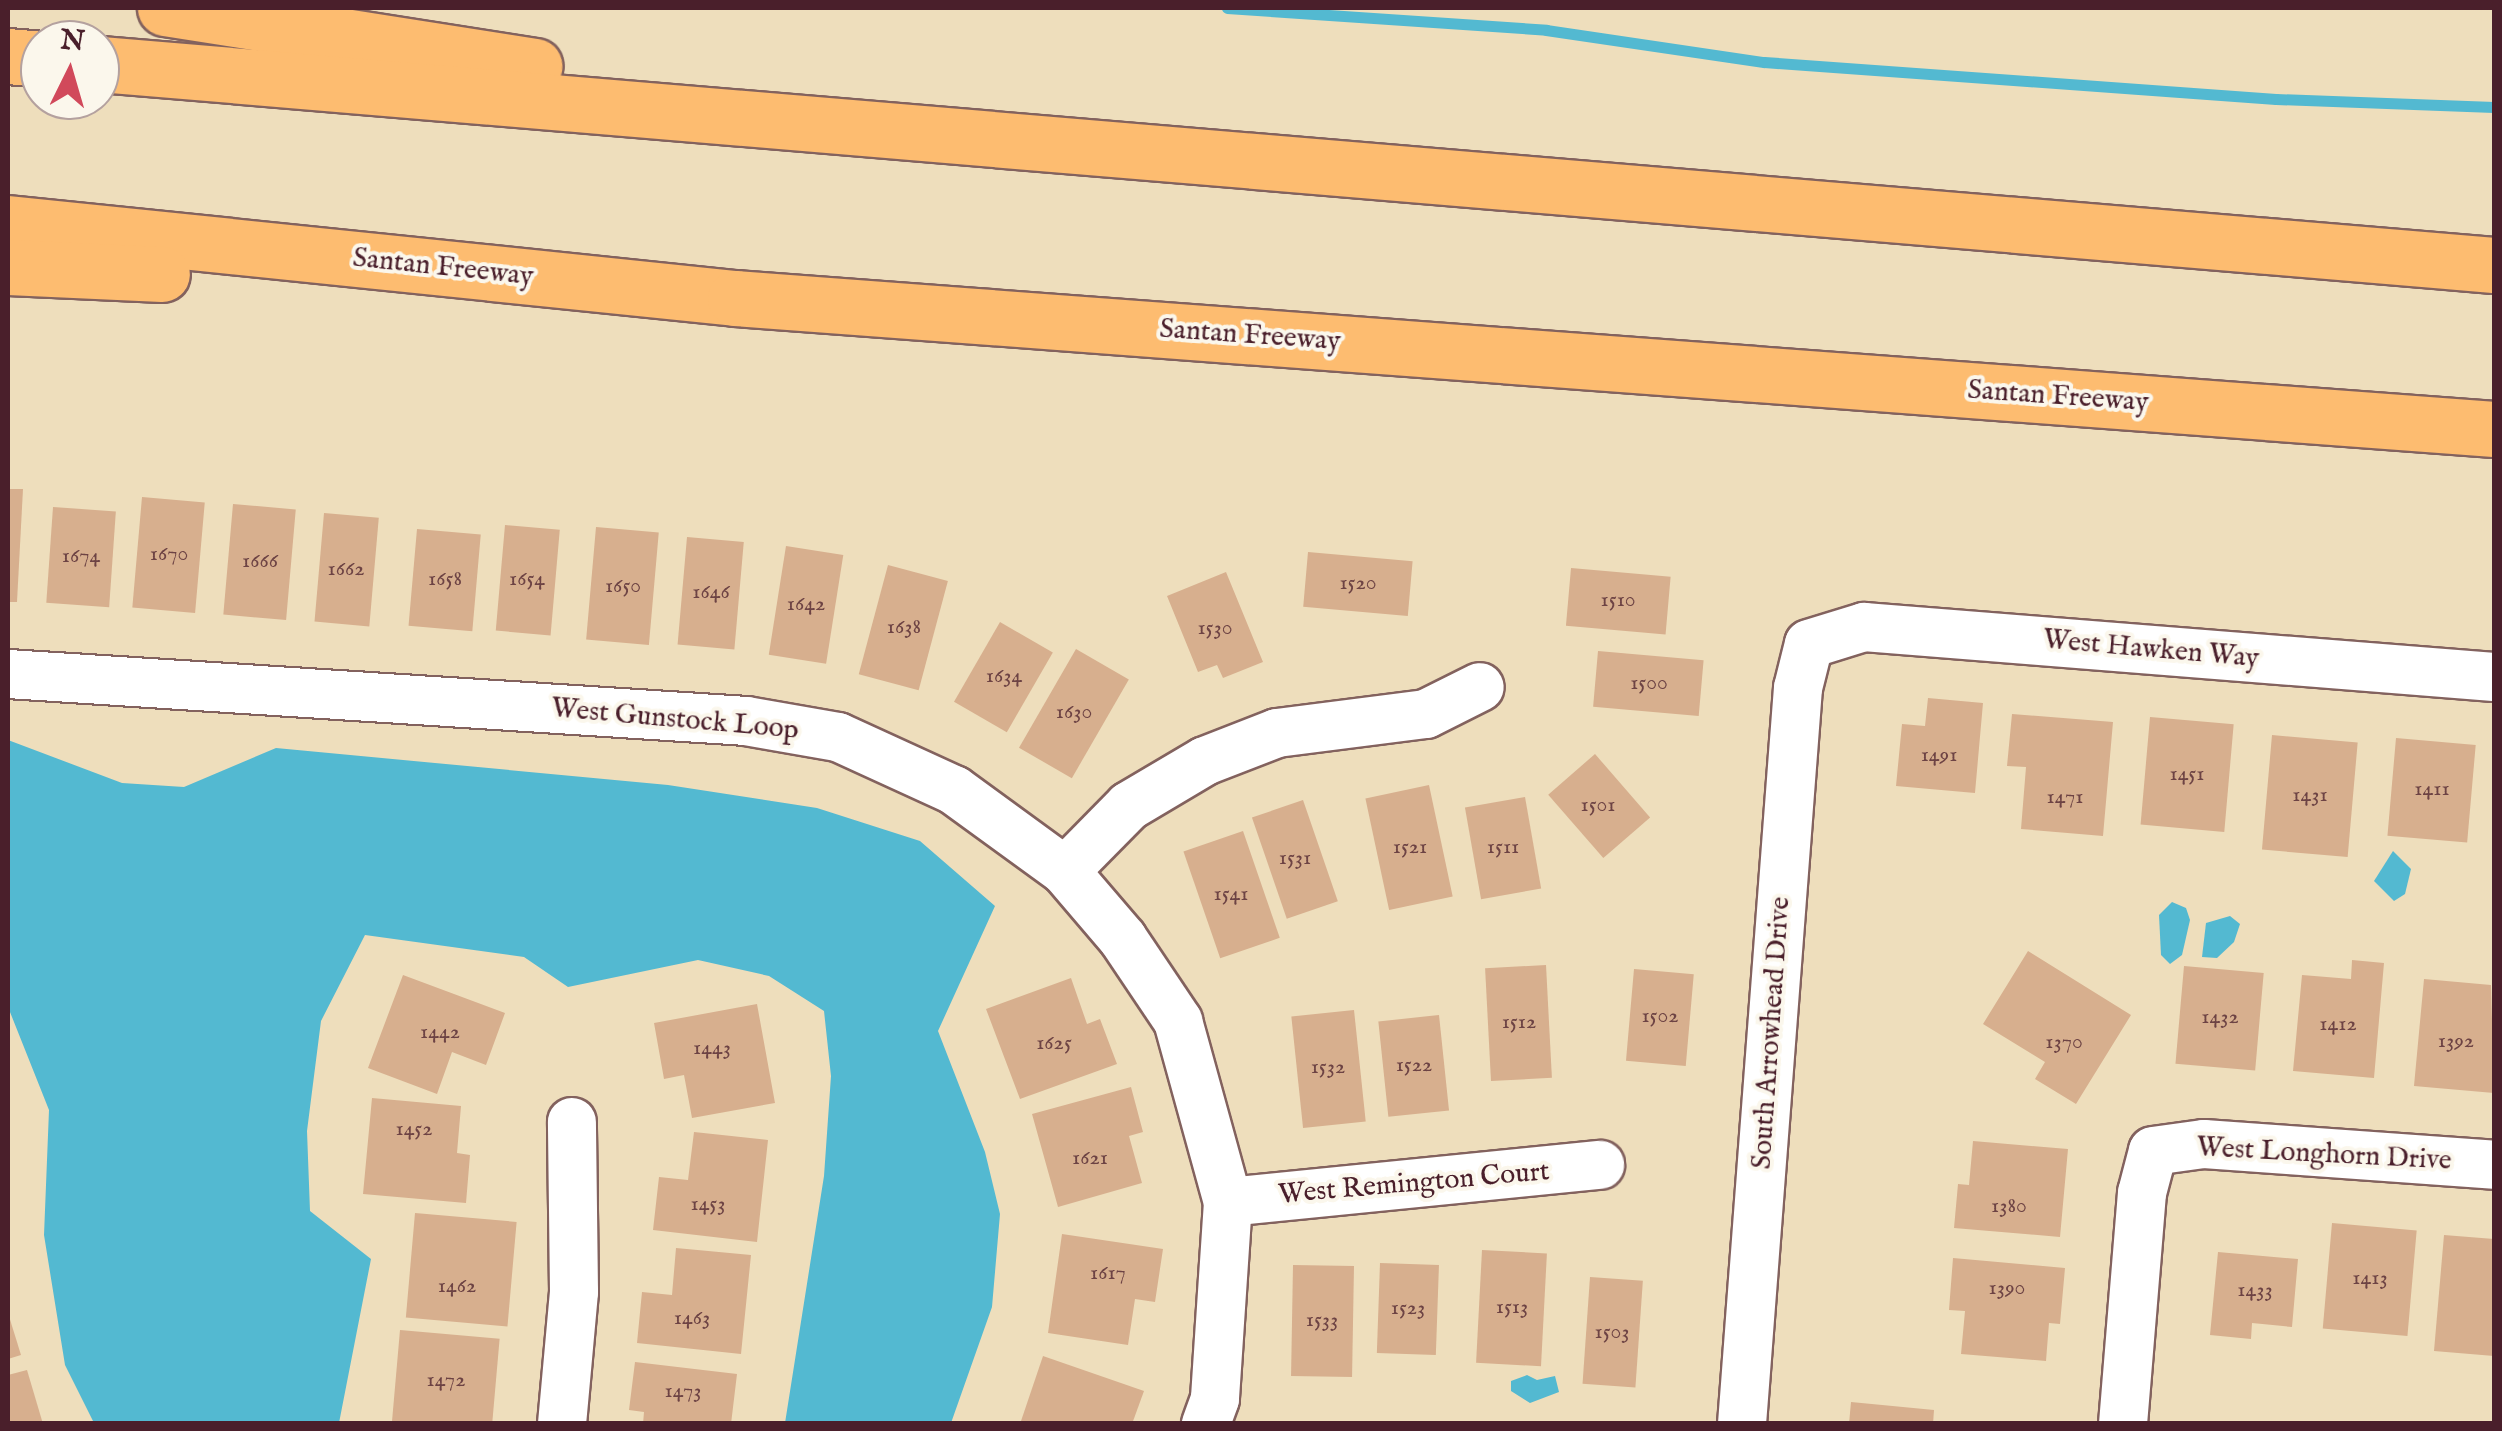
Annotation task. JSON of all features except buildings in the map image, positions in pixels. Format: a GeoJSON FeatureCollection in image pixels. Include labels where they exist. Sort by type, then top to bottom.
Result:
{"type":"FeatureCollection","features":[{"type":"Feature","properties":{"kind":"highway"},"geometry":{"type":"LineString","coordinates":[[165,8],[912,128]]}},
{"type":"Feature","properties":{"kind":"highway"},"geometry":{"type":"LineString","coordinates":[[120,66],[912,128],[2494,265]]}},
{"type":"Feature","properties":{"kind":"highway","name":"Santan Freeway"},"geometry":{"type":"LineString","coordinates":[[8,223],[735,298],[2494,428]]}},
{"type":"Feature","properties":{"kind":"highway"},"geometry":{"type":"LineString","coordinates":[[8,267],[735,298]]}},
{"type":"Feature","properties":{"kind":"street","name":"West Hawken Way"},"geometry":{"type":"LineString","coordinates":[[1809,644],[1864,627],[2494,677]]}},
{"type":"Feature","properties":{"kind":"street","name":"South Arrowhead Drive"},"geometry":{"type":"LineString","coordinates":[[1742,1424],[1798,688],[1809,644]]}},
{"type":"Feature","properties":{"kind":"street","name":"West Gunstock Loop"},"geometry":{"type":"LineString","coordinates":[[8,674],[746,721],[838,737],[954,790],[1065,871],[1123,938],[1178,1022],[1228,1202],[1215,1399],[1206,1424]]}},
{"type":"Feature","properties":{"kind":"street"},"geometry":{"type":"LineString","coordinates":[[1065,871],[1129,806],[1205,761],[1277,733],[1426,714],[1480,687]]}},
{"type":"Feature","properties":{"kind":"street"},"geometry":{"type":"LineString","coordinates":[[562,1424],[574,1292],[572,1122]]}},
{"type":"Feature","properties":{"kind":"street","name":"West Longhorn Drive"},"geometry":{"type":"LineString","coordinates":[[2123,1424],[2142,1193],[2153,1152],[2204,1144],[2494,1165]]}},
{"type":"Feature","properties":{"kind":"street","name":"West Remington Court"},"geometry":{"type":"LineString","coordinates":[[1228,1202],[1600,1165]]}},
{"type":"Feature","properties":{"kind":"water"},"geometry":{"type":"Polygon","coordinates":[[[8,740],[122,783],[184,787],[276,748],[668,785],[817,808],[920,841],[995,906],[938,1031],[985,1152],[1000,1214],[992,1307],[951,1423],[785,1423],[824,1176],[831,1076],[824,1011],[769,976],[698,960],[568,987],[524,957],[365,935],[321,1021],[307,1131],[310,1211],[371,1259],[339,1423],[94,1423],[65,1365],[44,1235],[49,1110],[8,1007],[8,740]]]}},
{"type":"Feature","properties":{"kind":"water"},"geometry":{"type":"Polygon","coordinates":[[[2393,851],[2411,869],[2405,894],[2394,901],[2374,881],[2393,851]]]}},
{"type":"Feature","properties":{"kind":"water"},"geometry":{"type":"Polygon","coordinates":[[[2172,902],[2186,908],[2190,920],[2182,955],[2170,964],[2161,955],[2159,915],[2172,902]]]}},
{"type":"Feature","properties":{"kind":"water"},"geometry":{"type":"Polygon","coordinates":[[[2230,916],[2240,924],[2234,942],[2217,958],[2202,957],[2206,923],[2230,916]]]}},
{"type":"Feature","properties":{"kind":"water"},"geometry":{"type":"Polygon","coordinates":[[[1527,1375],[1537,1380],[1555,1376],[1559,1392],[1530,1403],[1511,1391],[1511,1381],[1527,1375]]]}},
{"type":"Feature","properties":{"kind":"waterway"},"geometry":{"type":"LineString","coordinates":[[1227,8],[1546,30],[1764,62],[2276,99],[2494,107]]}}]}
